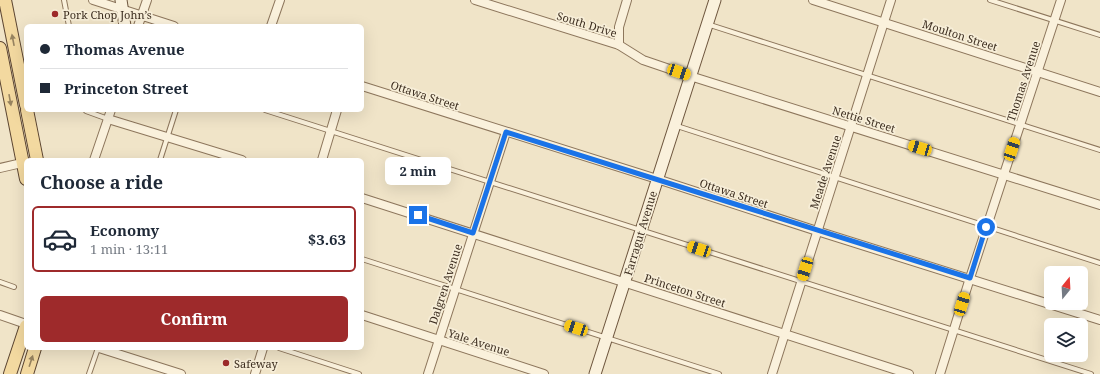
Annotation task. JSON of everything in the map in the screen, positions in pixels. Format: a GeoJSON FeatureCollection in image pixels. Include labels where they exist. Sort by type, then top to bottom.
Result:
{"type":"FeatureCollection","features":[{"type":"Feature","properties":{"kind":"main road"},"geometry":{"type":"LineString","coordinates":[[5,0],[24,96]]}},
{"type":"Feature","properties":{"kind":"main road"},"geometry":{"type":"LineString","coordinates":[[0,48],[2,71],[24,162]]}},
{"type":"Feature","properties":{"kind":"main road"},"geometry":{"type":"LineString","coordinates":[[27,112],[37,158]]}},
{"type":"Feature","properties":{"kind":"main road"},"geometry":{"type":"LineString","coordinates":[[10,374],[24,331]]}},
{"type":"Feature","properties":{"kind":"main road"},"geometry":{"type":"LineString","coordinates":[[27,374],[34,350]]}},
{"type":"Feature","properties":{"kind":"street"},"geometry":{"type":"LineString","coordinates":[[93,0],[122,5],[142,16],[168,24]]}},
{"type":"Feature","properties":{"kind":"street"},"geometry":{"type":"LineString","coordinates":[[139,24],[147,0]]}},
{"type":"Feature","properties":{"kind":"street"},"geometry":{"type":"LineString","coordinates":[[272,24],[280,0]]}},
{"type":"Feature","properties":{"kind":"street","name":"South Drive"},"geometry":{"type":"LineString","coordinates":[[475,0],[619,45],[643,60],[690,76]]}},
{"type":"Feature","properties":{"kind":"street"},"geometry":{"type":"LineString","coordinates":[[619,45],[619,27],[627,0]]}},
{"type":"Feature","properties":{"kind":"street","name":"Farragut Avenue"},"geometry":{"type":"LineString","coordinates":[[595,374],[715,0]]}},
{"type":"Feature","properties":{"kind":"street","name":"Moulton Street"},"geometry":{"type":"LineString","coordinates":[[813,0],[1100,92]]}},
{"type":"Feature","properties":{"kind":"street","name":"Meade Avenue"},"geometry":{"type":"LineString","coordinates":[[772,374],[891,0]]}},
{"type":"Feature","properties":{"kind":"street","name":"Thomas Avenue"},"geometry":{"type":"LineString","coordinates":[[940,374],[986,227],[1061,0]]}},
{"type":"Feature","properties":{"kind":"street"},"geometry":{"type":"LineString","coordinates":[[122,5],[125,24]]}},
{"type":"Feature","properties":{"kind":"street"},"geometry":{"type":"LineString","coordinates":[[2,71],[18,67]]}},
{"type":"Feature","properties":{"kind":"street","name":"Nettie Street"},"geometry":{"type":"LineString","coordinates":[[690,76],[1100,205]]}},
{"type":"Feature","properties":{"kind":"street","name":"Ottawa Street"},"geometry":{"type":"LineString","coordinates":[[364,87],[1100,320]]}},
{"type":"Feature","properties":{"kind":"street"},"geometry":{"type":"LineString","coordinates":[[95,158],[110,112]]}},
{"type":"Feature","properties":{"kind":"street"},"geometry":{"type":"LineString","coordinates":[[323,158],[336,112]]}},
{"type":"Feature","properties":{"kind":"street"},"geometry":{"type":"LineString","coordinates":[[108,119],[236,158]]}},
{"type":"Feature","properties":{"kind":"street","name":"Dalgren Avenue"},"geometry":{"type":"LineString","coordinates":[[428,374],[506,132]]}},
{"type":"Feature","properties":{"kind":"street"},"geometry":{"type":"LineString","coordinates":[[0,168],[24,162]]}},
{"type":"Feature","properties":{"kind":"street","name":"Princeton Street"},"geometry":{"type":"LineString","coordinates":[[364,199],[909,374]]}},
{"type":"Feature","properties":{"kind":"street"},"geometry":{"type":"LineString","coordinates":[[0,315],[24,324]]}},
{"type":"Feature","properties":{"kind":"street","name":"Yale Avenue"},"geometry":{"type":"LineString","coordinates":[[364,316],[544,374]]}},
{"type":"Feature","properties":{"kind":"street"},"geometry":{"type":"LineString","coordinates":[[104,350],[181,374]]}},
{"type":"Feature","properties":{"kind":"street"},"geometry":{"type":"LineString","coordinates":[[255,374],[262,350]]}},
{"type":"Feature","properties":{"kind":"lane"},"geometry":{"type":"LineString","coordinates":[[64,0],[69,24]]}},
{"type":"Feature","properties":{"kind":"lane"},"geometry":{"type":"LineString","coordinates":[[990,0],[1100,35]]}},
{"type":"Feature","properties":{"kind":"lane"},"geometry":{"type":"LineString","coordinates":[[707,24],[1100,150]]}},
{"type":"Feature","properties":{"kind":"lane"},"geometry":{"type":"LineString","coordinates":[[90,112],[108,119]]}},
{"type":"Feature","properties":{"kind":"lane"},"geometry":{"type":"LineString","coordinates":[[161,158],[175,112]]}},
{"type":"Feature","properties":{"kind":"lane"},"geometry":{"type":"LineString","coordinates":[[271,112],[1092,374]]}},
{"type":"Feature","properties":{"kind":"lane"},"geometry":{"type":"LineString","coordinates":[[674,125],[1100,263]]}},
{"type":"Feature","properties":{"kind":"lane"},"geometry":{"type":"LineString","coordinates":[[364,260],[719,374]]}},
{"type":"Feature","properties":{"kind":"lane"},"geometry":{"type":"LineString","coordinates":[[0,282],[14,287]]}},
{"type":"Feature","properties":{"kind":"lane"},"geometry":{"type":"LineString","coordinates":[[89,374],[97,350]]}},
{"type":"Feature","properties":{"kind":"lane"},"geometry":{"type":"LineString","coordinates":[[285,350],[359,374]]}},
{"type":"Feature","properties":{"kind":"place","name":"Pork Chop John’s"},"geometry":{"type":"Point","coordinates":[55,14]}},
{"type":"Feature","properties":{"kind":"place","name":"Safeway"},"geometry":{"type":"Point","coordinates":[226,363]}},
{"type":"Feature","properties":{"kind":"route"},"geometry":{"type":"LineString","coordinates":[[418,215],[473,233],[506,132],[970,278],[986,227]]}}]}
